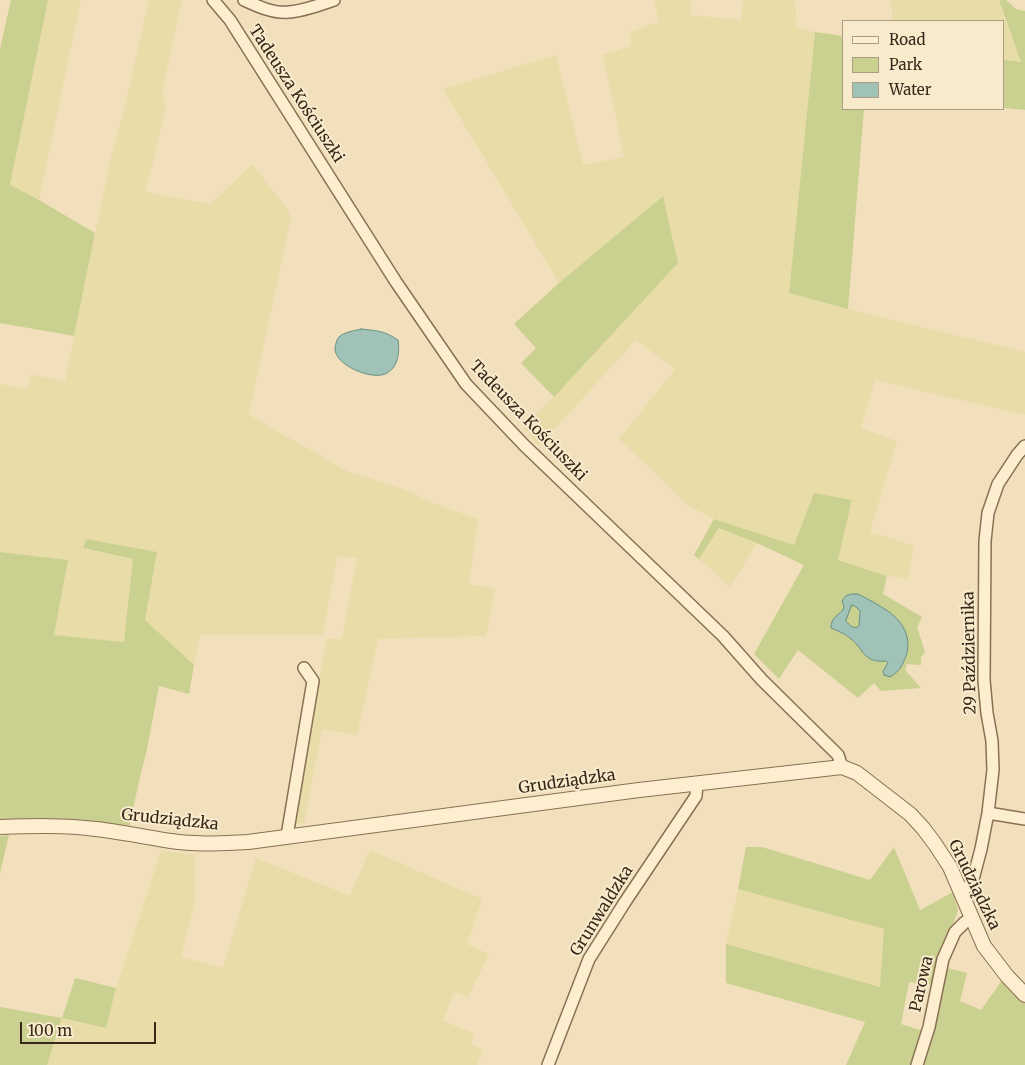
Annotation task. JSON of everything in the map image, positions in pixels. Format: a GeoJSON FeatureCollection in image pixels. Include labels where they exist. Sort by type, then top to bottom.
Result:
{"type":"FeatureCollection","features":[{"type":"Feature","properties":{"kind":"street","name":"Tadeusza Kościuszki"},"geometry":{"type":"LineString","coordinates":[[213,0],[230,20],[396,282],[466,384],[524,446],[723,636],[762,680],[838,755],[842,767]]}},
{"type":"Feature","properties":{"kind":"street"},"geometry":{"type":"LineString","coordinates":[[244,0],[268,10],[286,13],[334,0]]}},
{"type":"Feature","properties":{"kind":"street","name":"29 Października"},"geometry":{"type":"LineString","coordinates":[[961,892],[972,883],[981,849],[988,813],[993,770],[992,741],[984,680],[985,551],[988,513],[998,484],[1025,446]]}},
{"type":"Feature","properties":{"kind":"street"},"geometry":{"type":"LineString","coordinates":[[287,836],[313,681],[304,668]]}},
{"type":"Feature","properties":{"kind":"street","name":"Grudziądzka"},"geometry":{"type":"LineString","coordinates":[[0,827],[56,826],[142,835],[173,841],[231,843],[639,790],[842,767],[856,773],[910,814],[935,844],[950,867],[984,946],[1007,976],[1025,995]]}},
{"type":"Feature","properties":{"kind":"street","name":"Grunwaldzka"},"geometry":{"type":"LineString","coordinates":[[548,1065],[589,959],[696,796],[697,783]]}},
{"type":"Feature","properties":{"kind":"street"},"geometry":{"type":"LineString","coordinates":[[988,813],[1025,819]]}},
{"type":"Feature","properties":{"kind":"street","name":"Parowa"},"geometry":{"type":"LineString","coordinates":[[916,1065],[928,1027],[943,959],[955,932],[972,918]]}},
{"type":"Feature","properties":{"kind":"shaded area"},"geometry":{"type":"Polygon","coordinates":[[[48,0],[81,0],[39,200],[10,186],[48,0]]]}},
{"type":"Feature","properties":{"kind":"shaded area"},"geometry":{"type":"Polygon","coordinates":[[[149,0],[182,0],[162,93],[166,106],[145,192],[211,204],[252,164],[288,210],[291,217],[249,415],[347,471],[406,490],[432,503],[478,519],[469,584],[495,589],[486,636],[378,639],[357,735],[322,729],[304,823],[291,825],[327,639],[342,639],[357,558],[337,556],[323,635],[200,635],[194,665],[145,620],[157,552],[86,539],[83,549],[133,559],[125,642],[54,635],[68,560],[0,552],[0,384],[28,389],[31,374],[65,382],[111,157],[124,110],[149,0]]]}},
{"type":"Feature","properties":{"kind":"shaded area"},"geometry":{"type":"Polygon","coordinates":[[[654,0],[691,0],[690,15],[741,20],[743,0],[795,0],[797,27],[815,32],[789,293],[1025,352],[1025,415],[875,380],[861,428],[897,441],[870,532],[914,546],[908,579],[887,576],[838,560],[852,501],[814,493],[794,545],[714,519],[689,506],[619,439],[675,369],[636,340],[539,446],[523,428],[678,263],[663,196],[559,283],[443,89],[556,55],[583,165],[624,157],[603,55],[631,46],[630,32],[659,22],[654,0]]]}},
{"type":"Feature","properties":{"kind":"shaded area"},"geometry":{"type":"Polygon","coordinates":[[[891,0],[999,0],[1021,62],[1005,60],[1005,20],[893,20],[891,0]]]}},
{"type":"Feature","properties":{"kind":"shaded area"},"geometry":{"type":"Polygon","coordinates":[[[719,528],[757,543],[730,587],[699,559],[719,528]]]}},
{"type":"Feature","properties":{"kind":"shaded area"},"geometry":{"type":"Polygon","coordinates":[[[370,850],[482,899],[467,944],[489,954],[468,997],[454,992],[443,1021],[474,1033],[471,1045],[483,1049],[477,1065],[47,1065],[62,1018],[106,1028],[116,988],[161,851],[195,855],[195,902],[181,957],[223,968],[256,858],[350,896],[370,850]]]}},
{"type":"Feature","properties":{"kind":"shaded area"},"geometry":{"type":"Polygon","coordinates":[[[738,889],[885,929],[880,987],[726,944],[738,889]]]}},
{"type":"Feature","properties":{"kind":"green space"},"geometry":{"type":"Polygon","coordinates":[[[11,0],[48,0],[10,185],[95,233],[74,336],[0,323],[0,49],[11,0]]]}},
{"type":"Feature","properties":{"kind":"green space"},"geometry":{"type":"Polygon","coordinates":[[[999,0],[1006,0],[1016,9],[1025,11],[1025,110],[1005,108],[1005,60],[1021,62],[999,0]]]}},
{"type":"Feature","properties":{"kind":"green space"},"geometry":{"type":"Polygon","coordinates":[[[815,32],[842,36],[842,110],[864,110],[848,309],[789,293],[815,32]]]}},
{"type":"Feature","properties":{"kind":"green space"},"geometry":{"type":"Polygon","coordinates":[[[663,196],[678,263],[554,397],[521,363],[536,348],[514,324],[559,283],[663,196]]]}},
{"type":"Feature","properties":{"kind":"green space"},"geometry":{"type":"Polygon","coordinates":[[[814,493],[852,500],[838,560],[887,576],[883,594],[922,617],[917,627],[925,652],[921,657],[921,665],[907,664],[905,670],[921,688],[881,691],[874,683],[858,698],[798,650],[779,679],[754,654],[804,565],[719,528],[699,559],[694,555],[714,519],[794,545],[814,493]]]}},
{"type":"Feature","properties":{"kind":"green space"},"geometry":{"type":"Polygon","coordinates":[[[86,539],[157,552],[145,620],[194,665],[189,694],[159,686],[129,827],[0,820],[0,552],[68,560],[54,635],[124,642],[133,559],[83,548],[86,539]]]}},
{"type":"Feature","properties":{"kind":"green space"},"geometry":{"type":"Polygon","coordinates":[[[9,835],[0,873],[0,836],[9,835]]]}},
{"type":"Feature","properties":{"kind":"green space"},"geometry":{"type":"Polygon","coordinates":[[[746,847],[762,847],[870,880],[894,847],[920,910],[953,892],[958,911],[941,955],[934,985],[909,982],[901,1024],[929,1033],[947,968],[967,973],[960,1001],[981,1010],[1003,979],[1025,1000],[1025,1065],[846,1065],[865,1022],[726,983],[726,944],[880,987],[884,929],[738,889],[746,847]]]}},
{"type":"Feature","properties":{"kind":"green space"},"geometry":{"type":"Polygon","coordinates":[[[75,978],[116,988],[106,1028],[62,1018],[75,978]]]}},
{"type":"Feature","properties":{"kind":"green space"},"geometry":{"type":"Polygon","coordinates":[[[0,1007],[62,1018],[47,1065],[0,1065],[0,1007]]]}},
{"type":"Feature","properties":{"kind":"water"},"geometry":{"type":"Polygon","coordinates":[[[361,329],[384,333],[398,340],[397,360],[389,372],[371,375],[354,370],[340,360],[336,354],[335,348],[341,335],[361,329]]]}},
{"type":"Feature","properties":{"kind":"water"},"geometry":{"type":"Polygon","coordinates":[[[858,594],[877,604],[895,617],[905,630],[908,640],[906,656],[900,668],[890,677],[884,675],[883,671],[888,663],[886,661],[868,658],[850,638],[831,628],[833,619],[843,610],[842,601],[846,596],[858,594]],[[852,605],[846,621],[855,627],[859,626],[860,611],[852,605]]]}}]}
